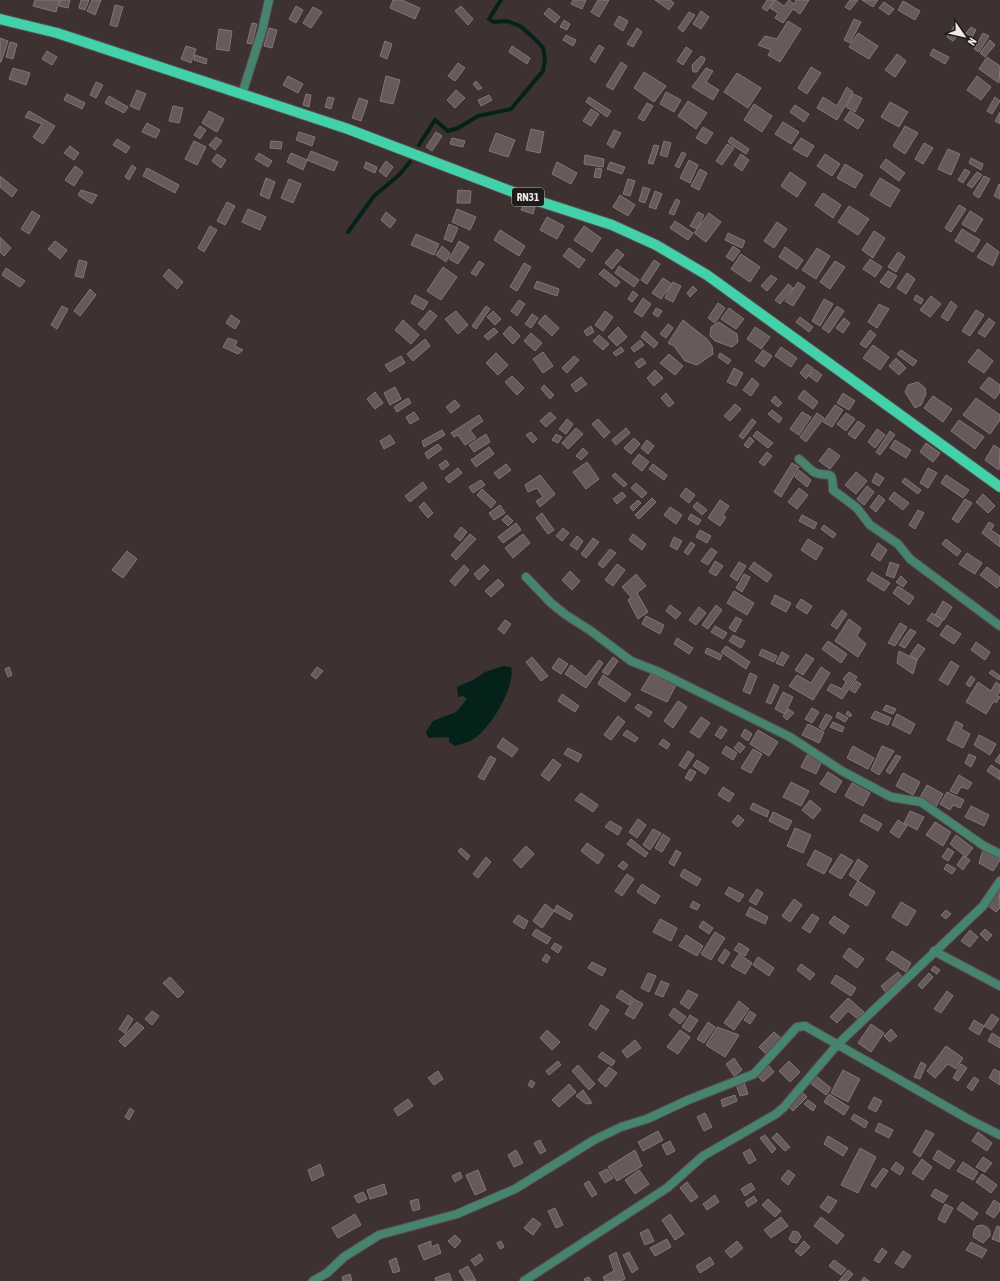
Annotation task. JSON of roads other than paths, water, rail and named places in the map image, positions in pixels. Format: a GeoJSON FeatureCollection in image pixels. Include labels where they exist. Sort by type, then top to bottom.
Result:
{"type":"FeatureCollection","features":[{"type":"Feature","properties":{"kind":"main road","name":"RN31"},"geometry":{"type":"LineString","coordinates":[[0,19],[57,33],[348,129],[526,197],[612,225],[656,245],[707,275],[1000,487]]}},
{"type":"Feature","properties":{"kind":"street"},"geometry":{"type":"LineString","coordinates":[[242,94],[262,31],[269,0]]}},
{"type":"Feature","properties":{"kind":"street"},"geometry":{"type":"LineString","coordinates":[[799,458],[814,472],[826,474],[832,477],[834,481],[833,489],[835,492],[857,508],[870,525],[898,544],[910,559],[1000,626]]}},
{"type":"Feature","properties":{"kind":"street"},"geometry":{"type":"LineString","coordinates":[[526,577],[566,615],[591,630],[631,661],[659,672],[790,736],[842,771],[891,797],[921,802],[984,846],[1000,854]]}},
{"type":"Feature","properties":{"kind":"street"},"geometry":{"type":"LineString","coordinates":[[524,1281],[667,1188],[703,1156],[776,1114],[784,1107],[837,1045],[983,906],[1000,880]]}},
{"type":"Feature","properties":{"kind":"street"},"geometry":{"type":"LineString","coordinates":[[934,951],[1000,986]]}},
{"type":"Feature","properties":{"kind":"street"},"geometry":{"type":"LineString","coordinates":[[313,1281],[327,1273],[344,1257],[379,1235],[457,1214],[515,1189],[594,1140],[754,1074],[797,1026],[805,1026],[970,1120],[1000,1135]]}},
{"type":"Feature","properties":{"kind":"waterway"},"geometry":{"type":"LineString","coordinates":[[419,145],[435,120],[448,131],[458,128],[478,116],[511,109],[543,71],[545,59],[543,48],[534,38],[520,26],[507,21],[494,22],[489,19],[501,0]]}},
{"type":"Feature","properties":{"kind":"waterway"},"geometry":{"type":"LineString","coordinates":[[348,232],[374,196],[399,175],[410,162]]}}]}
